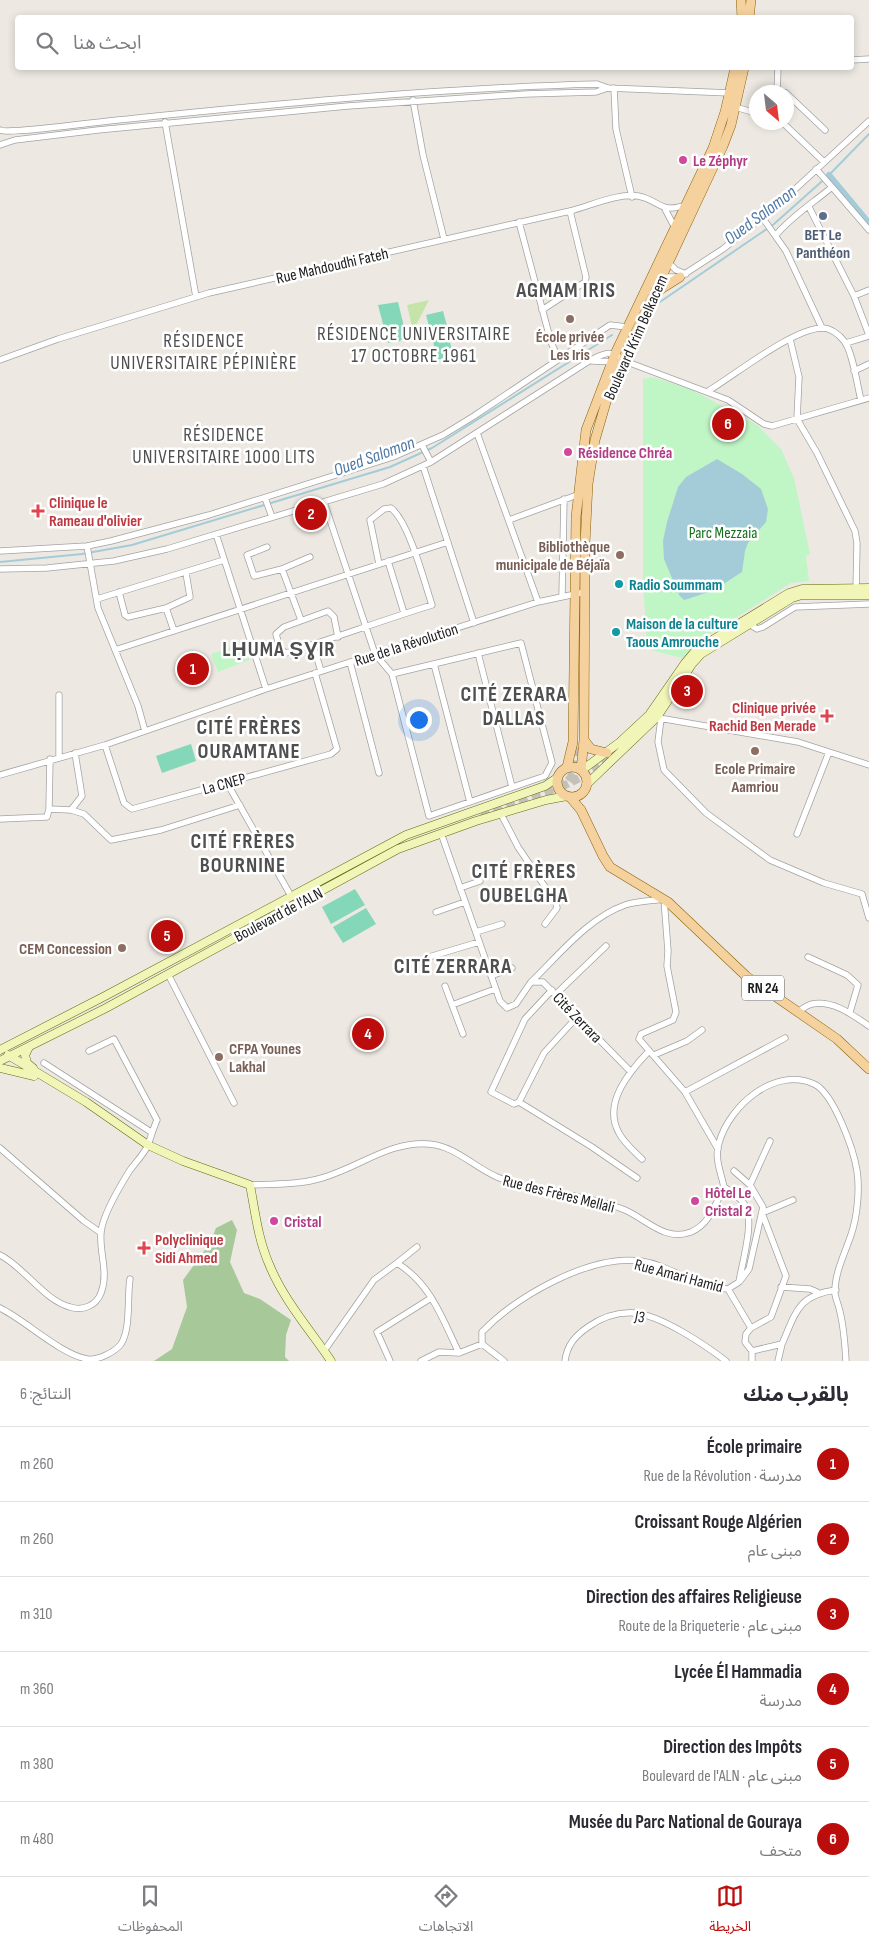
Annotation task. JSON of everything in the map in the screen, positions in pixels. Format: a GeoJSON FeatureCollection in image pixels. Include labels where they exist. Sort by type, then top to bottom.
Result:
{"type":"FeatureCollection","features":[{"type":"Feature","properties":{"kind":"main road"},"geometry":{"type":"LineString","coordinates":[[741,0],[742,15]]}},
{"type":"Feature","properties":{"kind":"main road"},"geometry":{"type":"LineString","coordinates":[[750,15],[751,0]]}},
{"type":"Feature","properties":{"kind":"main road","name":"Boulevard Krim Belkacem"},"geometry":{"type":"LineString","coordinates":[[581,770],[584,740],[586,518],[590,464],[616,359],[653,294],[659,271],[676,228],[713,148],[730,93],[735,70]]}},
{"type":"Feature","properties":{"kind":"main road","name":"Boulevard Krim Belkacem"},"geometry":{"type":"LineString","coordinates":[[567,767],[573,742],[577,495],[586,430],[616,359],[627,327],[659,271],[668,262],[708,181],[723,146],[744,70]]}},
{"type":"Feature","properties":{"kind":"main road"},"geometry":{"type":"LineString","coordinates":[[653,294],[683,275]]}},
{"type":"Feature","properties":{"kind":"main road"},"geometry":{"type":"LineString","coordinates":[[581,770],[607,752],[649,715],[696,650],[790,595],[856,591],[869,588]]}},
{"type":"Feature","properties":{"kind":"main road"},"geometry":{"type":"LineString","coordinates":[[856,591],[869,595]]}},
{"type":"Feature","properties":{"kind":"main road"},"geometry":{"type":"LineString","coordinates":[[584,789],[586,777],[581,770],[567,767],[561,771],[557,778],[558,789],[568,797],[584,789],[659,718],[687,671],[702,654],[790,595]]}},
{"type":"Feature","properties":{"kind":"main road"},"geometry":{"type":"LineString","coordinates":[[584,740],[591,749],[607,752]]}},
{"type":"Feature","properties":{"kind":"main road","name":"Boulevard de l'ALN"},"geometry":{"type":"LineString","coordinates":[[0,1050],[406,835],[545,786],[557,778]]}},
{"type":"Feature","properties":{"kind":"main road","name":"RN 24"},"geometry":{"type":"LineString","coordinates":[[581,810],[584,789]]}},
{"type":"Feature","properties":{"kind":"main road","name":"RN 24"},"geometry":{"type":"LineString","coordinates":[[568,797],[581,810],[610,868],[664,899],[746,976],[837,1039],[869,1069]]}},
{"type":"Feature","properties":{"kind":"main road","name":"Boulevard de l'ALN"},"geometry":{"type":"LineString","coordinates":[[0,1061],[168,974],[398,849],[441,833],[546,800],[568,797]]}},
{"type":"Feature","properties":{"kind":"main road"},"geometry":{"type":"LineString","coordinates":[[29,1047],[25,1056],[27,1063],[43,1078]]}},
{"type":"Feature","properties":{"kind":"main road"},"geometry":{"type":"LineString","coordinates":[[0,1050],[43,1078],[86,1102],[148,1145],[184,1161],[250,1185],[262,1246],[269,1265],[281,1288],[331,1361]]}},
{"type":"Feature","properties":{"kind":"main road"},"geometry":{"type":"LineString","coordinates":[[0,1068],[43,1078]]}},
{"type":"Feature","properties":{"kind":"street"},"geometry":{"type":"LineString","coordinates":[[854,60],[869,59]]}},
{"type":"Feature","properties":{"kind":"street"},"geometry":{"type":"LineString","coordinates":[[778,70],[778,84]]}},
{"type":"Feature","properties":{"kind":"street"},"geometry":{"type":"LineString","coordinates":[[0,130],[15,132],[61,125],[242,107],[525,86],[597,84],[611,88],[730,93]]}},
{"type":"Feature","properties":{"kind":"street"},"geometry":{"type":"LineString","coordinates":[[0,145],[15,140],[243,116],[413,101],[596,92],[611,88]]}},
{"type":"Feature","properties":{"kind":"street"},"geometry":{"type":"LineString","coordinates":[[611,88],[616,129],[632,197]]}},
{"type":"Feature","properties":{"kind":"street"},"geometry":{"type":"LineString","coordinates":[[412,93],[444,239]]}},
{"type":"Feature","properties":{"kind":"street"},"geometry":{"type":"LineString","coordinates":[[794,101],[825,130]]}},
{"type":"Feature","properties":{"kind":"street"},"geometry":{"type":"LineString","coordinates":[[242,107],[243,116]]}},
{"type":"Feature","properties":{"kind":"street"},"geometry":{"type":"LineString","coordinates":[[735,107],[749,111]]}},
{"type":"Feature","properties":{"kind":"street"},"geometry":{"type":"LineString","coordinates":[[164,115],[196,297]]}},
{"type":"Feature","properties":{"kind":"street"},"geometry":{"type":"LineString","coordinates":[[659,271],[672,278],[683,275],[723,249],[763,219],[869,121]]}},
{"type":"Feature","properties":{"kind":"street"},"geometry":{"type":"LineString","coordinates":[[790,130],[824,162]]}},
{"type":"Feature","properties":{"kind":"street"},"geometry":{"type":"LineString","coordinates":[[15,132],[15,140]]}},
{"type":"Feature","properties":{"kind":"street"},"geometry":{"type":"LineString","coordinates":[[816,169],[869,230]]}},
{"type":"Feature","properties":{"kind":"street"},"geometry":{"type":"LineString","coordinates":[[775,233],[832,187]]}},
{"type":"Feature","properties":{"kind":"street"},"geometry":{"type":"LineString","coordinates":[[837,192],[843,187]]}},
{"type":"Feature","properties":{"kind":"street","name":"Rue Mahdoudhi Fateh"},"geometry":{"type":"LineString","coordinates":[[1,359],[58,339],[196,297],[624,197],[640,196],[665,208]]}},
{"type":"Feature","properties":{"kind":"street"},"geometry":{"type":"LineString","coordinates":[[676,228],[665,208],[688,204]]}},
{"type":"Feature","properties":{"kind":"street"},"geometry":{"type":"LineString","coordinates":[[809,207],[854,296],[869,333],[846,343]]}},
{"type":"Feature","properties":{"kind":"street"},"geometry":{"type":"LineString","coordinates":[[542,310],[585,282],[586,277],[570,211]]}},
{"type":"Feature","properties":{"kind":"street"},"geometry":{"type":"LineString","coordinates":[[763,219],[775,233],[802,283],[822,328]]}},
{"type":"Feature","properties":{"kind":"street"},"geometry":{"type":"LineString","coordinates":[[519,222],[551,342],[558,358]]}},
{"type":"Feature","properties":{"kind":"street"},"geometry":{"type":"LineString","coordinates":[[668,262],[683,275]]}},
{"type":"Feature","properties":{"kind":"street"},"geometry":{"type":"LineString","coordinates":[[854,296],[869,290]]}},
{"type":"Feature","properties":{"kind":"street"},"geometry":{"type":"LineString","coordinates":[[0,551],[87,546],[266,500],[393,457],[422,446],[474,416],[610,324],[627,327]]}},
{"type":"Feature","properties":{"kind":"street"},"geometry":{"type":"LineString","coordinates":[[708,391],[790,339],[822,328],[839,335],[846,343],[861,400]]}},
{"type":"Feature","properties":{"kind":"street"},"geometry":{"type":"LineString","coordinates":[[790,339],[799,377],[797,419],[817,453],[854,531],[857,543],[856,591]]}},
{"type":"Feature","properties":{"kind":"street"},"geometry":{"type":"LineString","coordinates":[[0,569],[114,561],[167,549],[271,516],[383,484],[424,466],[430,460],[590,361],[607,353],[616,359],[708,391],[728,400],[764,424],[772,426],[869,398]]}},
{"type":"Feature","properties":{"kind":"street"},"geometry":{"type":"LineString","coordinates":[[854,371],[869,364]]}},
{"type":"Feature","properties":{"kind":"street"},"geometry":{"type":"LineString","coordinates":[[477,432],[538,602]]}},
{"type":"Feature","properties":{"kind":"street"},"geometry":{"type":"LineString","coordinates":[[422,446],[430,460]]}},
{"type":"Feature","properties":{"kind":"street"},"geometry":{"type":"LineString","coordinates":[[424,466],[474,623]]}},
{"type":"Feature","properties":{"kind":"street"},"geometry":{"type":"LineString","coordinates":[[509,520],[577,495]]}},
{"type":"Feature","properties":{"kind":"street"},"geometry":{"type":"LineString","coordinates":[[562,596],[564,499]]}},
{"type":"Feature","properties":{"kind":"street"},"geometry":{"type":"LineString","coordinates":[[266,500],[271,516]]}},
{"type":"Feature","properties":{"kind":"street"},"geometry":{"type":"LineString","coordinates":[[324,502],[375,654],[392,674],[431,826]]}},
{"type":"Feature","properties":{"kind":"street"},"geometry":{"type":"LineString","coordinates":[[338,637],[331,612],[325,612],[301,620],[278,630],[276,634],[280,649],[286,653],[313,645],[338,637],[366,628],[432,605],[415,552],[397,512],[391,508],[384,509],[370,520],[379,564]]}},
{"type":"Feature","properties":{"kind":"street"},"geometry":{"type":"LineString","coordinates":[[216,534],[266,689]]}},
{"type":"Feature","properties":{"kind":"street"},"geometry":{"type":"LineString","coordinates":[[115,650],[448,542]]}},
{"type":"Feature","properties":{"kind":"street"},"geometry":{"type":"LineString","coordinates":[[87,546],[96,599],[138,706],[145,731]]}},
{"type":"Feature","properties":{"kind":"street"},"geometry":{"type":"LineString","coordinates":[[267,547],[247,555],[254,576],[282,569],[310,557]]}},
{"type":"Feature","properties":{"kind":"street"},"geometry":{"type":"LineString","coordinates":[[96,599],[224,560]]}},
{"type":"Feature","properties":{"kind":"street"},"geometry":{"type":"LineString","coordinates":[[388,561],[404,614]]}},
{"type":"Feature","properties":{"kind":"street"},"geometry":{"type":"LineString","coordinates":[[282,569],[301,620]]}},
{"type":"Feature","properties":{"kind":"street"},"geometry":{"type":"LineString","coordinates":[[119,592],[125,615],[128,617],[166,608],[190,597],[186,573]]}},
{"type":"Feature","properties":{"kind":"street","name":"Rue de la Révolution"},"geometry":{"type":"LineString","coordinates":[[0,776],[50,759],[105,744],[266,689],[538,602],[585,592]]}},
{"type":"Feature","properties":{"kind":"street"},"geometry":{"type":"LineString","coordinates":[[790,595],[795,607]]}},
{"type":"Feature","properties":{"kind":"street"},"geometry":{"type":"LineString","coordinates":[[748,624],[757,629],[795,607],[869,604]]}},
{"type":"Feature","properties":{"kind":"street"},"geometry":{"type":"LineString","coordinates":[[166,608],[174,631]]}},
{"type":"Feature","properties":{"kind":"street"},"geometry":{"type":"LineString","coordinates":[[392,674],[521,643],[552,763],[544,776],[429,816]]}},
{"type":"Feature","properties":{"kind":"street"},"geometry":{"type":"LineString","coordinates":[[313,645],[318,672]]}},
{"type":"Feature","properties":{"kind":"street"},"geometry":{"type":"LineString","coordinates":[[478,653],[512,787]]}},
{"type":"Feature","properties":{"kind":"street"},"geometry":{"type":"LineString","coordinates":[[350,662],[379,773]]}},
{"type":"Feature","properties":{"kind":"street"},"geometry":{"type":"LineString","coordinates":[[434,664],[470,802]]}},
{"type":"Feature","properties":{"kind":"street","name":"La CNEP"},"geometry":{"type":"LineString","coordinates":[[105,744],[124,803],[132,809],[331,754],[337,749],[318,672]]}},
{"type":"Feature","properties":{"kind":"street"},"geometry":{"type":"LineString","coordinates":[[59,695],[59,757]]}},
{"type":"Feature","properties":{"kind":"street"},"geometry":{"type":"LineString","coordinates":[[869,765],[798,742],[659,718],[658,742],[664,770],[706,813],[770,860],[824,883],[862,894],[869,918]]}},
{"type":"Feature","properties":{"kind":"street"},"geometry":{"type":"LineString","coordinates":[[71,810],[82,796],[75,752]]}},
{"type":"Feature","properties":{"kind":"street"},"geometry":{"type":"LineString","coordinates":[[797,834],[829,752]]}},
{"type":"Feature","properties":{"kind":"street"},"geometry":{"type":"LineString","coordinates":[[0,818],[47,817],[49,808],[50,759]]}},
{"type":"Feature","properties":{"kind":"street"},"geometry":{"type":"LineString","coordinates":[[227,783],[291,896]]}},
{"type":"Feature","properties":{"kind":"street"},"geometry":{"type":"LineString","coordinates":[[49,808],[71,810],[84,814],[111,840],[161,830],[240,805]]}},
{"type":"Feature","properties":{"kind":"street"},"geometry":{"type":"LineString","coordinates":[[501,814],[518,847],[556,903],[557,908],[545,924]]}},
{"type":"Feature","properties":{"kind":"street"},"geometry":{"type":"LineString","coordinates":[[441,833],[495,989],[500,1001],[507,1008],[516,1004],[531,982],[581,933],[612,911],[626,904],[664,899],[668,951],[667,966],[676,1012],[672,1020],[641,1034],[639,1039],[685,1092],[718,1149]]}},
{"type":"Feature","properties":{"kind":"street"},"geometry":{"type":"LineString","coordinates":[[460,888],[480,881]]}},
{"type":"Feature","properties":{"kind":"street"},"geometry":{"type":"LineString","coordinates":[[436,912],[465,902]]}},
{"type":"Feature","properties":{"kind":"street"},"geometry":{"type":"LineString","coordinates":[[476,932],[502,924]]}},
{"type":"Feature","properties":{"kind":"street"},"geometry":{"type":"LineString","coordinates":[[429,957],[479,942]]}},
{"type":"Feature","properties":{"kind":"street"},"geometry":{"type":"LineString","coordinates":[[606,946],[525,1019],[491,1092],[514,1104],[518,1102],[592,1147],[636,1178]]}},
{"type":"Feature","properties":{"kind":"street"},"geometry":{"type":"LineString","coordinates":[[808,957],[847,975],[858,985],[850,1012]]}},
{"type":"Feature","properties":{"kind":"street"},"geometry":{"type":"LineString","coordinates":[[491,976],[512,968]]}},
{"type":"Feature","properties":{"kind":"street"},"geometry":{"type":"LineString","coordinates":[[168,974],[234,1103]]}},
{"type":"Feature","properties":{"kind":"street","name":"Cité Zerrara"},"geometry":{"type":"LineString","coordinates":[[531,982],[543,982],[578,1016],[630,1072]]}},
{"type":"Feature","properties":{"kind":"street"},"geometry":{"type":"LineString","coordinates":[[445,986],[463,1034]]}},
{"type":"Feature","properties":{"kind":"street"},"geometry":{"type":"LineString","coordinates":[[452,1005],[495,989]]}},
{"type":"Feature","properties":{"kind":"street"},"geometry":{"type":"LineString","coordinates":[[798,1012],[811,1004],[829,1005],[850,1012],[869,1026]]}},
{"type":"Feature","properties":{"kind":"street"},"geometry":{"type":"LineString","coordinates":[[518,1102],[544,1053],[578,1016]]}},
{"type":"Feature","properties":{"kind":"street"},"geometry":{"type":"LineString","coordinates":[[642,1159],[618,1132],[614,1109],[617,1094],[630,1072],[652,1053],[687,1041],[702,1030]]}},
{"type":"Feature","properties":{"kind":"street"},"geometry":{"type":"LineString","coordinates":[[685,1092],[785,1038]]}},
{"type":"Feature","properties":{"kind":"street"},"geometry":{"type":"LineString","coordinates":[[0,1255],[10,1260],[53,1298],[69,1307],[81,1308],[92,1305],[101,1294],[105,1274],[101,1233],[117,1194],[148,1145],[151,1132],[157,1120],[114,1039],[88,1051]]}},
{"type":"Feature","properties":{"kind":"street"},"geometry":{"type":"LineString","coordinates":[[44,1063],[151,1132]]}},
{"type":"Feature","properties":{"kind":"street"},"geometry":{"type":"LineString","coordinates":[[724,1187],[717,1158],[718,1149],[727,1124],[742,1105],[760,1090],[779,1081],[793,1078],[816,1084],[826,1095],[840,1122],[857,1171],[858,1188],[852,1233],[840,1264],[836,1290],[845,1335],[846,1361]]}},
{"type":"Feature","properties":{"kind":"street"},"geometry":{"type":"LineString","coordinates":[[750,1185],[770,1141]]}},
{"type":"Feature","properties":{"kind":"street","name":"Rue des Frères Mellali"},"geometry":{"type":"LineString","coordinates":[[250,1185],[314,1180],[351,1168],[385,1151],[410,1144],[430,1144],[449,1148],[495,1176],[520,1185],[606,1202],[628,1211],[654,1228],[674,1234],[690,1232],[704,1223],[724,1187]]}},
{"type":"Feature","properties":{"kind":"street"},"geometry":{"type":"LineString","coordinates":[[0,1148],[84,1221],[101,1233]]}},
{"type":"Feature","properties":{"kind":"street"},"geometry":{"type":"LineString","coordinates":[[734,1170],[750,1185],[763,1207],[749,1269],[739,1282]]}},
{"type":"Feature","properties":{"kind":"street","name":"Rue Amari Hamid"},"geometry":{"type":"LineString","coordinates":[[482,1344],[482,1332],[492,1322],[556,1279],[597,1265],[641,1261],[666,1268],[702,1284],[728,1290],[739,1282],[749,1221],[746,1206],[737,1195],[724,1187]]}},
{"type":"Feature","properties":{"kind":"street"},"geometry":{"type":"LineString","coordinates":[[762,1213],[793,1200]]}},
{"type":"Feature","properties":{"kind":"street"},"geometry":{"type":"LineString","coordinates":[[752,1361],[752,1351],[745,1342],[746,1334],[751,1328],[772,1317],[786,1276],[762,1213]]}},
{"type":"Feature","properties":{"kind":"street"},"geometry":{"type":"LineString","coordinates":[[324,1351],[374,1280],[417,1247]]}},
{"type":"Feature","properties":{"kind":"street"},"geometry":{"type":"LineString","coordinates":[[396,1263],[413,1273],[431,1298],[459,1353]]}},
{"type":"Feature","properties":{"kind":"street"},"geometry":{"type":"LineString","coordinates":[[0,1308],[64,1348],[87,1359],[104,1356],[121,1344],[127,1320],[130,1279]]}},
{"type":"Feature","properties":{"kind":"street"},"geometry":{"type":"LineString","coordinates":[[781,1287],[817,1292],[836,1290]]}},
{"type":"Feature","properties":{"kind":"street"},"geometry":{"type":"LineString","coordinates":[[728,1290],[751,1328]]}},
{"type":"Feature","properties":{"kind":"street"},"geometry":{"type":"LineString","coordinates":[[778,1361],[782,1344],[802,1302],[817,1292]]}},
{"type":"Feature","properties":{"kind":"street"},"geometry":{"type":"LineString","coordinates":[[390,1361],[377,1332],[431,1298]]}},
{"type":"Feature","properties":{"kind":"street","name":"J3"},"geometry":{"type":"LineString","coordinates":[[565,1361],[572,1340],[589,1326],[607,1316],[636,1313],[683,1333],[726,1361]]}},
{"type":"Feature","properties":{"kind":"street"},"geometry":{"type":"LineString","coordinates":[[421,1361],[439,1352],[459,1353],[482,1344],[504,1361]]}},
{"type":"Feature","properties":{"kind":"street"},"geometry":{"type":"LineString","coordinates":[[752,1351],[782,1344]]}},
{"type":"Feature","properties":{"kind":"green space"},"geometry":{"type":"Polygon","coordinates":[[[429,300],[413,331],[407,305],[429,300]]]}},
{"type":"Feature","properties":{"kind":"green space"},"geometry":{"type":"Polygon","coordinates":[[[398,302],[406,335],[400,341],[388,343],[378,305],[398,302]]]}},
{"type":"Feature","properties":{"kind":"green space"},"geometry":{"type":"Polygon","coordinates":[[[443,311],[449,333],[432,337],[426,315],[443,311]]]}},
{"type":"Feature","properties":{"kind":"green space"},"geometry":{"type":"Polygon","coordinates":[[[449,337],[453,356],[437,360],[433,341],[449,337]]]}},
{"type":"Feature","properties":{"kind":"green space","name":"Parc Mezzaia"},"geometry":{"type":"Polygon","coordinates":[[[653,377],[690,389],[756,424],[781,449],[794,478],[810,554],[806,556],[809,581],[791,583],[699,641],[682,658],[647,649],[643,580],[643,379],[653,377]]]}},
{"type":"Feature","properties":{"kind":"green space"},"geometry":{"type":"Polygon","coordinates":[[[243,643],[249,660],[218,672],[211,654],[243,643]]]}},
{"type":"Feature","properties":{"kind":"green space"},"geometry":{"type":"Polygon","coordinates":[[[191,744],[196,761],[162,773],[156,756],[191,744]]]}},
{"type":"Feature","properties":{"kind":"green space"},"geometry":{"type":"Polygon","coordinates":[[[355,889],[365,905],[331,924],[322,907],[355,889]]]}},
{"type":"Feature","properties":{"kind":"green space"},"geometry":{"type":"Polygon","coordinates":[[[366,908],[376,924],[343,943],[333,927],[366,908]]]}},
{"type":"Feature","properties":{"kind":"green space"},"geometry":{"type":"Polygon","coordinates":[[[232,1220],[237,1230],[230,1262],[244,1293],[260,1299],[291,1320],[286,1335],[285,1357],[289,1361],[154,1361],[172,1349],[187,1307],[183,1280],[210,1243],[216,1228],[232,1220]]]}},
{"type":"Feature","properties":{"kind":"water"},"geometry":{"type":"Polygon","coordinates":[[[717,459],[742,474],[761,489],[768,509],[766,522],[748,543],[742,572],[725,583],[718,592],[715,590],[684,600],[679,595],[664,559],[663,541],[667,522],[678,487],[686,477],[717,459]]]}},
{"type":"Feature","properties":{"kind":"waterway","name":"Oued Salomon"},"geometry":{"type":"LineString","coordinates":[[657,304],[774,224],[829,175],[869,134]]}},
{"type":"Feature","properties":{"kind":"waterway"},"geometry":{"type":"LineString","coordinates":[[829,175],[869,223]]}},
{"type":"Feature","properties":{"kind":"waterway","name":"Oued Salomon"},"geometry":{"type":"LineString","coordinates":[[0,562],[82,554],[132,545],[390,467],[432,448],[612,335]]}},
{"type":"Feature","properties":{"kind":"tunnel"},"geometry":{"type":"LineString","coordinates":[[482,818],[567,783],[575,772],[579,746]]}},
{"type":"Feature","properties":{"kind":"tunnel"},"geometry":{"type":"LineString","coordinates":[[561,787],[590,773],[609,760]]}},
{"type":"Feature","properties":{"kind":"place","name":"Le Zéphyr"},"geometry":{"type":"Point","coordinates":[683,160]}},
{"type":"Feature","properties":{"kind":"place","name":"BET Le Panthéon"},"geometry":{"type":"Point","coordinates":[823,216]}},
{"type":"Feature","properties":{"kind":"place","name":"École privée Les Iris"},"geometry":{"type":"Point","coordinates":[570,319]}},
{"type":"Feature","properties":{"kind":"place","name":"Musée du Parc National de Gouraya"},"geometry":{"type":"Point","coordinates":[728,424]}},
{"type":"Feature","properties":{"kind":"place","name":"Résidence Chréa"},"geometry":{"type":"Point","coordinates":[568,452]}},
{"type":"Feature","properties":{"kind":"place","name":"Clinique le Rameau d'olivier"},"geometry":{"type":"Point","coordinates":[38,511]}},
{"type":"Feature","properties":{"kind":"place","name":"Croissant Rouge Algérien"},"geometry":{"type":"Point","coordinates":[311,514]}},
{"type":"Feature","properties":{"kind":"place","name":"Bibliothèque municipale de Béjaïa"},"geometry":{"type":"Point","coordinates":[620,555]}},
{"type":"Feature","properties":{"kind":"place","name":"Radio Soummam"},"geometry":{"type":"Point","coordinates":[619,584]}},
{"type":"Feature","properties":{"kind":"place","name":"Maison de la culture Taous Amrouche"},"geometry":{"type":"Point","coordinates":[616,632]}},
{"type":"Feature","properties":{"kind":"place","name":"École primaire"},"geometry":{"type":"Point","coordinates":[193,669]}},
{"type":"Feature","properties":{"kind":"place","name":"Direction des affaires Religieuse"},"geometry":{"type":"Point","coordinates":[687,691]}},
{"type":"Feature","properties":{"kind":"place","name":"Clinique privée Rachid Ben Merade"},"geometry":{"type":"Point","coordinates":[827,716]}},
{"type":"Feature","properties":{"kind":"place","name":"Ecole Primaire Aamriou"},"geometry":{"type":"Point","coordinates":[755,751]}},
{"type":"Feature","properties":{"kind":"place","name":"Direction des Impôts"},"geometry":{"type":"Point","coordinates":[167,936]}},
{"type":"Feature","properties":{"kind":"place","name":"CEM Concession"},"geometry":{"type":"Point","coordinates":[122,948]}},
{"type":"Feature","properties":{"kind":"place","name":"Lycée Él Hammadia"},"geometry":{"type":"Point","coordinates":[368,1034]}},
{"type":"Feature","properties":{"kind":"place","name":"CFPA Younes Lakhal"},"geometry":{"type":"Point","coordinates":[219,1057]}},
{"type":"Feature","properties":{"kind":"place","name":"Hôtel Le Cristal 2"},"geometry":{"type":"Point","coordinates":[695,1201]}},
{"type":"Feature","properties":{"kind":"place","name":"Cristal"},"geometry":{"type":"Point","coordinates":[274,1221]}},
{"type":"Feature","properties":{"kind":"place","name":"Polyclinique Sidi Ahmed"},"geometry":{"type":"Point","coordinates":[144,1248]}},
{"type":"Feature","properties":{"kind":"district","name":"AGMAM IRIS"},"geometry":{"type":"Point","coordinates":[566,290]}},
{"type":"Feature","properties":{"kind":"district","name":"RÉSIDENCE UNIVERSITAIRE 17 OCTOBRE 1961"},"geometry":{"type":"Point","coordinates":[414,344]}},
{"type":"Feature","properties":{"kind":"district","name":"RÉSIDENCE UNIVERSITAIRE PÉPINIÈRE"},"geometry":{"type":"Point","coordinates":[204,351]}},
{"type":"Feature","properties":{"kind":"district","name":"RÉSIDENCE UNIVERSITAIRE 1000 LITS"},"geometry":{"type":"Point","coordinates":[224,445]}},
{"type":"Feature","properties":{"kind":"district","name":"LḤUMA ṢƔIR"},"geometry":{"type":"Point","coordinates":[279,649]}},
{"type":"Feature","properties":{"kind":"district","name":"CITÉ ZERARA DALLAS"},"geometry":{"type":"Point","coordinates":[514,706]}},
{"type":"Feature","properties":{"kind":"district","name":"CITÉ FRÈRES OURAMTANE"},"geometry":{"type":"Point","coordinates":[249,739]}},
{"type":"Feature","properties":{"kind":"district","name":"CITÉ FRÈRES BOURNINE"},"geometry":{"type":"Point","coordinates":[243,853]}},
{"type":"Feature","properties":{"kind":"district","name":"CITÉ FRÈRES OUBELGHA"},"geometry":{"type":"Point","coordinates":[524,883]}},
{"type":"Feature","properties":{"kind":"district","name":"CITÉ ZERRARA"},"geometry":{"type":"Point","coordinates":[453,966]}}]}
